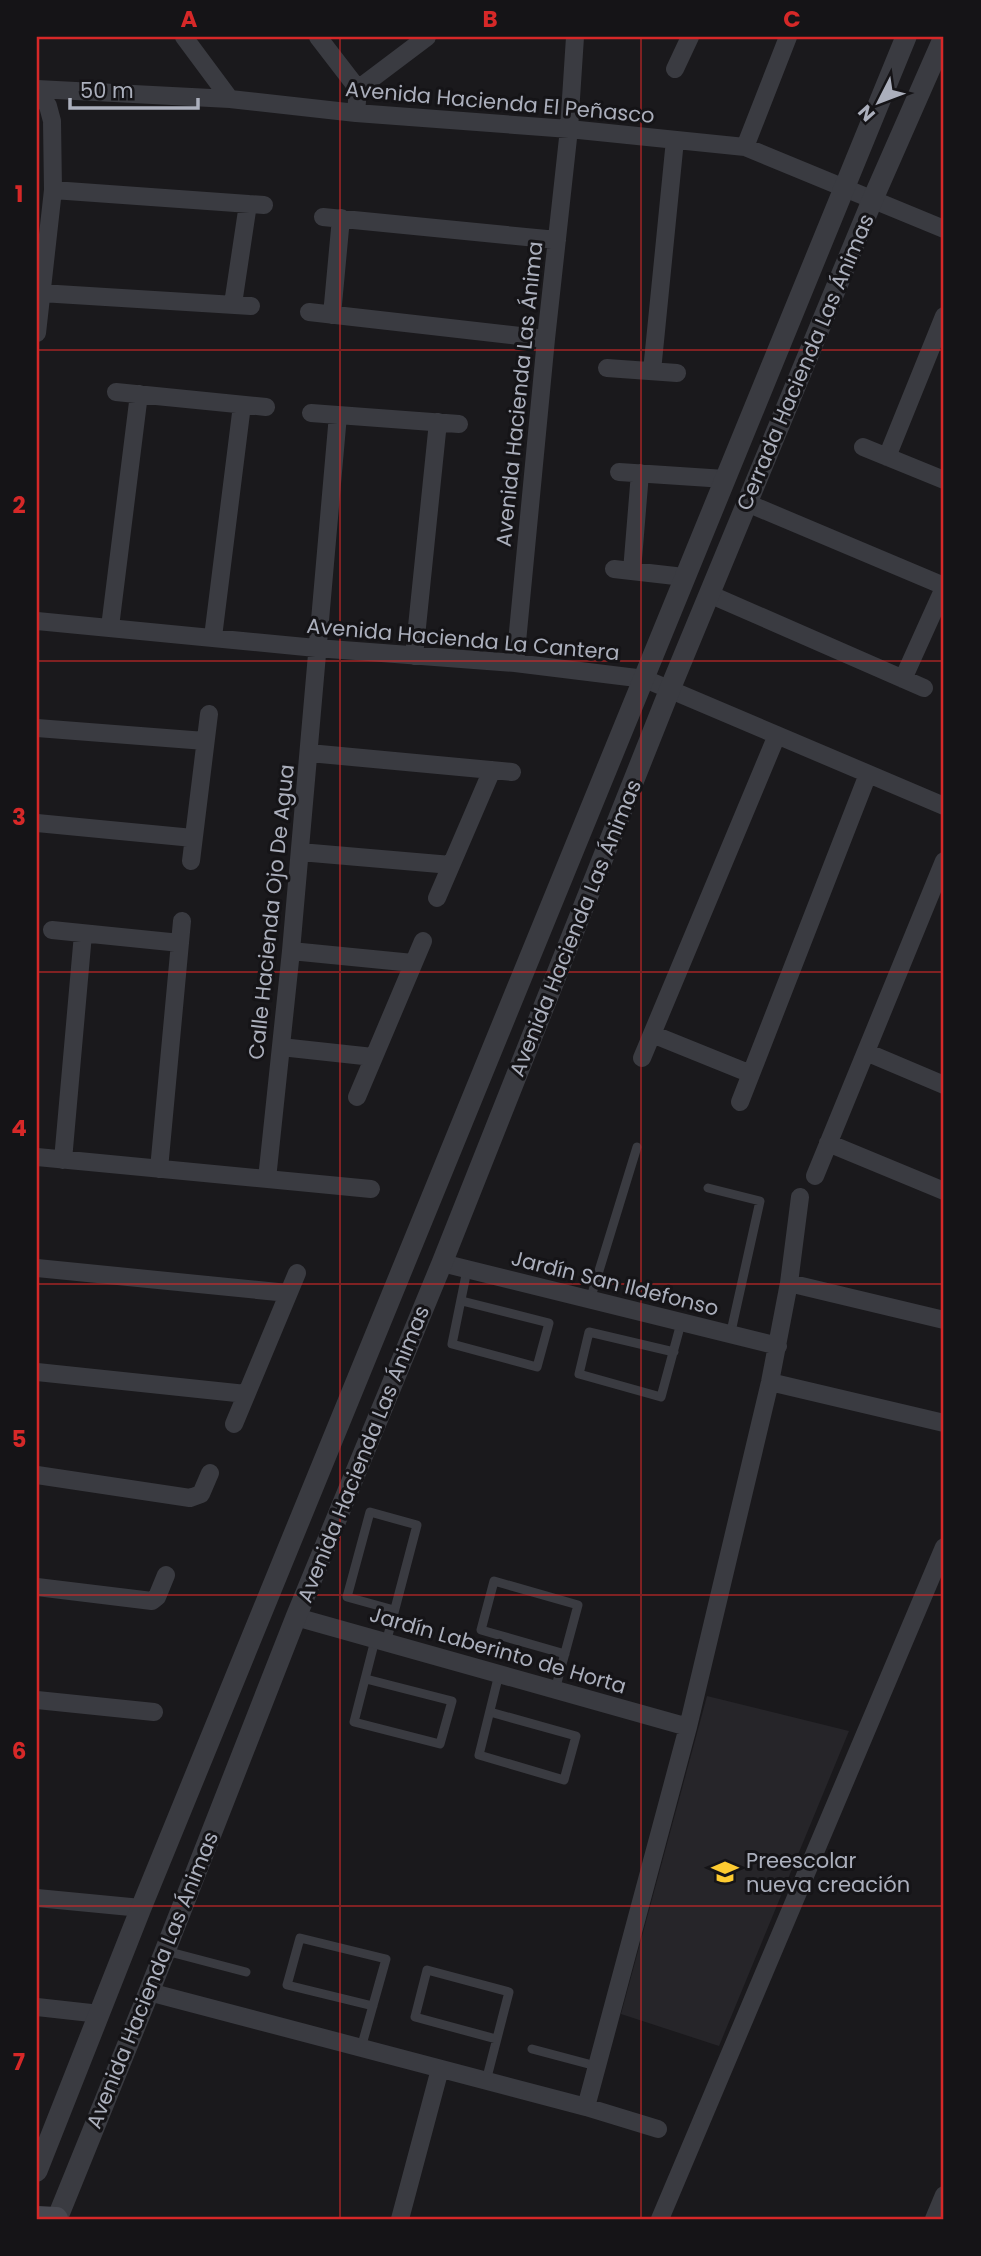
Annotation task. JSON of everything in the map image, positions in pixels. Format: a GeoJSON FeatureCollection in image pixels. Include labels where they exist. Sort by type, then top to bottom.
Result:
{"type":"FeatureCollection","features":[{"type":"Feature","properties":{"kind":"main road"},"geometry":{"type":"LineString","coordinates":[[37,2218],[57,2219]]}},
{"type":"Feature","properties":{"kind":"street"},"geometry":{"type":"LineString","coordinates":[[184,37],[230,99]]}},
{"type":"Feature","properties":{"kind":"street"},"geometry":{"type":"LineString","coordinates":[[318,37],[358,89],[356,113]]}},
{"type":"Feature","properties":{"kind":"street"},"geometry":{"type":"LineString","coordinates":[[358,89],[427,37]]}},
{"type":"Feature","properties":{"kind":"street","name":"Avenida Hacienda Las Ánima"},"geometry":{"type":"LineString","coordinates":[[515,663],[569,129],[575,37]]}},
{"type":"Feature","properties":{"kind":"street"},"geometry":{"type":"LineString","coordinates":[[675,69],[690,37]]}},
{"type":"Feature","properties":{"kind":"street"},"geometry":{"type":"LineString","coordinates":[[745,147],[788,37]]}},
{"type":"Feature","properties":{"kind":"street","name":"Cerrada Hacienda Las Ánimas"},"geometry":{"type":"LineString","coordinates":[[645,680],[684,577],[906,37]]}},
{"type":"Feature","properties":{"kind":"street","name":"Cerrada Hacienda Las Ánimas"},"geometry":{"type":"LineString","coordinates":[[670,689],[872,201],[944,37]]}},
{"type":"Feature","properties":{"kind":"street"},"geometry":{"type":"LineString","coordinates":[[37,89],[48,106],[52,121],[53,190],[37,333]]}},
{"type":"Feature","properties":{"kind":"street","name":"Avenida Hacienda El Peñasco"},"geometry":{"type":"LineString","coordinates":[[37,89],[230,99],[356,113],[569,129],[745,147],[944,229]]}},
{"type":"Feature","properties":{"kind":"street"},"geometry":{"type":"LineString","coordinates":[[652,371],[675,140]]}},
{"type":"Feature","properties":{"kind":"street"},"geometry":{"type":"LineString","coordinates":[[41,293],[242,305],[256,205],[53,190]]}},
{"type":"Feature","properties":{"kind":"street"},"geometry":{"type":"LineString","coordinates":[[332,315],[332,218],[557,240]]}},
{"type":"Feature","properties":{"kind":"street"},"geometry":{"type":"LineString","coordinates":[[309,312],[546,339]]}},
{"type":"Feature","properties":{"kind":"street"},"geometry":{"type":"LineString","coordinates":[[887,457],[944,316]]}},
{"type":"Feature","properties":{"kind":"street"},"geometry":{"type":"LineString","coordinates":[[607,368],[677,373]]}},
{"type":"Feature","properties":{"kind":"street"},"geometry":{"type":"LineString","coordinates":[[116,392],[265,407]]}},
{"type":"Feature","properties":{"kind":"street"},"geometry":{"type":"LineString","coordinates":[[110,627],[139,394]]}},
{"type":"Feature","properties":{"kind":"street"},"geometry":{"type":"LineString","coordinates":[[213,637],[242,405]]}},
{"type":"Feature","properties":{"kind":"street"},"geometry":{"type":"LineString","coordinates":[[311,413],[459,424]]}},
{"type":"Feature","properties":{"kind":"street","name":"Calle Hacienda Ojo De Agua"},"geometry":{"type":"LineString","coordinates":[[267,1180],[291,951],[338,415]]}},
{"type":"Feature","properties":{"kind":"street"},"geometry":{"type":"LineString","coordinates":[[414,656],[438,422]]}},
{"type":"Feature","properties":{"kind":"street"},"geometry":{"type":"LineString","coordinates":[[863,447],[944,480]]}},
{"type":"Feature","properties":{"kind":"street"},"geometry":{"type":"LineString","coordinates":[[619,472],[725,479]]}},
{"type":"Feature","properties":{"kind":"street"},"geometry":{"type":"LineString","coordinates":[[632,571],[640,473]]}},
{"type":"Feature","properties":{"kind":"street"},"geometry":{"type":"LineString","coordinates":[[747,503],[944,587],[903,679]]}},
{"type":"Feature","properties":{"kind":"street"},"geometry":{"type":"LineString","coordinates":[[614,569],[684,577]]}},
{"type":"Feature","properties":{"kind":"street"},"geometry":{"type":"LineString","coordinates":[[709,594],[924,688]]}},
{"type":"Feature","properties":{"kind":"street","name":"Avenida Hacienda La Cantera"},"geometry":{"type":"LineString","coordinates":[[37,621],[316,648],[515,663],[645,680],[944,806]]}},
{"type":"Feature","properties":{"kind":"street","name":"Avenida Hacienda Las Ánimas"},"geometry":{"type":"LineString","coordinates":[[37,2171],[141,1909],[645,680]]}},
{"type":"Feature","properties":{"kind":"street","name":"Avenida Hacienda Las Ánimas"},"geometry":{"type":"LineString","coordinates":[[57,2219],[670,689]]}},
{"type":"Feature","properties":{"kind":"street"},"geometry":{"type":"LineString","coordinates":[[191,861],[209,714]]}},
{"type":"Feature","properties":{"kind":"street"},"geometry":{"type":"LineString","coordinates":[[37,728],[205,741]]}},
{"type":"Feature","properties":{"kind":"street"},"geometry":{"type":"LineString","coordinates":[[642,1058],[777,735]]}},
{"type":"Feature","properties":{"kind":"street"},"geometry":{"type":"LineString","coordinates":[[309,753],[512,772]]}},
{"type":"Feature","properties":{"kind":"street"},"geometry":{"type":"LineString","coordinates":[[437,898],[492,770]]}},
{"type":"Feature","properties":{"kind":"street"},"geometry":{"type":"LineString","coordinates":[[740,1102],[868,774]]}},
{"type":"Feature","properties":{"kind":"street"},"geometry":{"type":"LineString","coordinates":[[37,823],[193,838]]}},
{"type":"Feature","properties":{"kind":"street"},"geometry":{"type":"LineString","coordinates":[[300,852],[451,865]]}},
{"type":"Feature","properties":{"kind":"street"},"geometry":{"type":"LineString","coordinates":[[815,1175],[944,861]]}},
{"type":"Feature","properties":{"kind":"street"},"geometry":{"type":"LineString","coordinates":[[159,1169],[182,921]]}},
{"type":"Feature","properties":{"kind":"street"},"geometry":{"type":"LineString","coordinates":[[52,930],[180,943]]}},
{"type":"Feature","properties":{"kind":"street"},"geometry":{"type":"LineString","coordinates":[[62,1160],[83,934]]}},
{"type":"Feature","properties":{"kind":"street"},"geometry":{"type":"LineString","coordinates":[[356,1097],[423,941]]}},
{"type":"Feature","properties":{"kind":"street"},"geometry":{"type":"LineString","coordinates":[[291,951],[412,964]]}},
{"type":"Feature","properties":{"kind":"street"},"geometry":{"type":"LineString","coordinates":[[652,1034],[751,1074]]}},
{"type":"Feature","properties":{"kind":"street"},"geometry":{"type":"LineString","coordinates":[[281,1047],[373,1057]]}},
{"type":"Feature","properties":{"kind":"street"},"geometry":{"type":"LineString","coordinates":[[866,1052],[944,1085]]}},
{"type":"Feature","properties":{"kind":"street"},"geometry":{"type":"LineString","coordinates":[[828,1143],[944,1191]]}},
{"type":"Feature","properties":{"kind":"street"},"geometry":{"type":"LineString","coordinates":[[37,1157],[371,1189]]}},
{"type":"Feature","properties":{"kind":"street"},"geometry":{"type":"LineString","coordinates":[[586,2107],[688,1727],[770,1382],[789,1283],[800,1197]]}},
{"type":"Feature","properties":{"kind":"street","name":"Jardín San Ildefonso"},"geometry":{"type":"LineString","coordinates":[[442,1263],[778,1346]]}},
{"type":"Feature","properties":{"kind":"street"},"geometry":{"type":"LineString","coordinates":[[37,1268],[288,1293]]}},
{"type":"Feature","properties":{"kind":"street"},"geometry":{"type":"LineString","coordinates":[[234,1424],[297,1273]]}},
{"type":"Feature","properties":{"kind":"street"},"geometry":{"type":"LineString","coordinates":[[789,1283],[944,1320]]}},
{"type":"Feature","properties":{"kind":"street"},"geometry":{"type":"LineString","coordinates":[[37,1372],[246,1394]]}},
{"type":"Feature","properties":{"kind":"street"},"geometry":{"type":"LineString","coordinates":[[770,1382],[944,1423]]}},
{"type":"Feature","properties":{"kind":"street"},"geometry":{"type":"LineString","coordinates":[[37,1475],[190,1499],[201,1494],[210,1473]]}},
{"type":"Feature","properties":{"kind":"street"},"geometry":{"type":"LineString","coordinates":[[660,2219],[935,1588],[944,1547]]}},
{"type":"Feature","properties":{"kind":"street"},"geometry":{"type":"LineString","coordinates":[[37,1587],[152,1601],[157,1597],[166,1575]]}},
{"type":"Feature","properties":{"kind":"street","name":"Jardín Laberinto de Horta"},"geometry":{"type":"LineString","coordinates":[[296,1617],[688,1727]]}},
{"type":"Feature","properties":{"kind":"street"},"geometry":{"type":"LineString","coordinates":[[37,1700],[153,1712]]}},
{"type":"Feature","properties":{"kind":"street"},"geometry":{"type":"LineString","coordinates":[[225,1708],[256,1721]]}},
{"type":"Feature","properties":{"kind":"street"},"geometry":{"type":"LineString","coordinates":[[37,1898],[141,1909]]}},
{"type":"Feature","properties":{"kind":"street"},"geometry":{"type":"LineString","coordinates":[[149,1992],[586,2107],[658,2129]]}},
{"type":"Feature","properties":{"kind":"street"},"geometry":{"type":"LineString","coordinates":[[37,2007],[100,2014]]}},
{"type":"Feature","properties":{"kind":"street"},"geometry":{"type":"LineString","coordinates":[[400,2219],[440,2069]]}},
{"type":"Feature","properties":{"kind":"street"},"geometry":{"type":"LineString","coordinates":[[934,2219],[944,2195]]}},
{"type":"Feature","properties":{"kind":"lane"},"geometry":{"type":"LineString","coordinates":[[590,1300],[637,1147]]}},
{"type":"Feature","properties":{"kind":"lane"},"geometry":{"type":"LineString","coordinates":[[708,1188],[760,1202],[730,1336]]}},
{"type":"Feature","properties":{"kind":"lane"},"geometry":{"type":"LineString","coordinates":[[461,1301],[549,1323],[537,1367],[452,1344],[467,1270]]}},
{"type":"Feature","properties":{"kind":"lane"},"geometry":{"type":"LineString","coordinates":[[674,1352],[589,1332],[579,1374],[662,1397],[674,1352],[681,1323]]}},
{"type":"Feature","properties":{"kind":"lane"},"geometry":{"type":"LineString","coordinates":[[366,1679],[452,1701],[440,1744],[354,1722],[366,1679],[394,1610],[417,1525],[370,1512],[346,1597],[394,1610]]}},
{"type":"Feature","properties":{"kind":"lane"},"geometry":{"type":"LineString","coordinates":[[555,1690],[565,1654],[578,1605],[494,1581],[481,1630],[565,1654]]}},
{"type":"Feature","properties":{"kind":"lane"},"geometry":{"type":"LineString","coordinates":[[490,1712],[576,1736],[564,1780],[479,1755],[499,1674]]}},
{"type":"Feature","properties":{"kind":"lane"},"geometry":{"type":"LineString","coordinates":[[362,2048],[386,1959],[300,1938],[287,1985],[373,2006]]}},
{"type":"Feature","properties":{"kind":"lane"},"geometry":{"type":"LineString","coordinates":[[164,1951],[246,1972]]}},
{"type":"Feature","properties":{"kind":"lane"},"geometry":{"type":"LineString","coordinates":[[486,2081],[509,1992],[427,1970],[415,2017],[496,2039]]}},
{"type":"Feature","properties":{"kind":"lane"},"geometry":{"type":"LineString","coordinates":[[532,2049],[596,2066]]}},
{"type":"Feature","properties":{"kind":"shaded area","name":"Preescolar nueva creación"},"geometry":{"type":"Polygon","coordinates":[[[707,1696],[849,1731],[719,2046],[621,2014],[707,1696]]]}},
{"type":"Feature","properties":{"kind":"place","name":"Preescolar nueva creación"},"geometry":{"type":"Point","coordinates":[725,1872]}}]}
